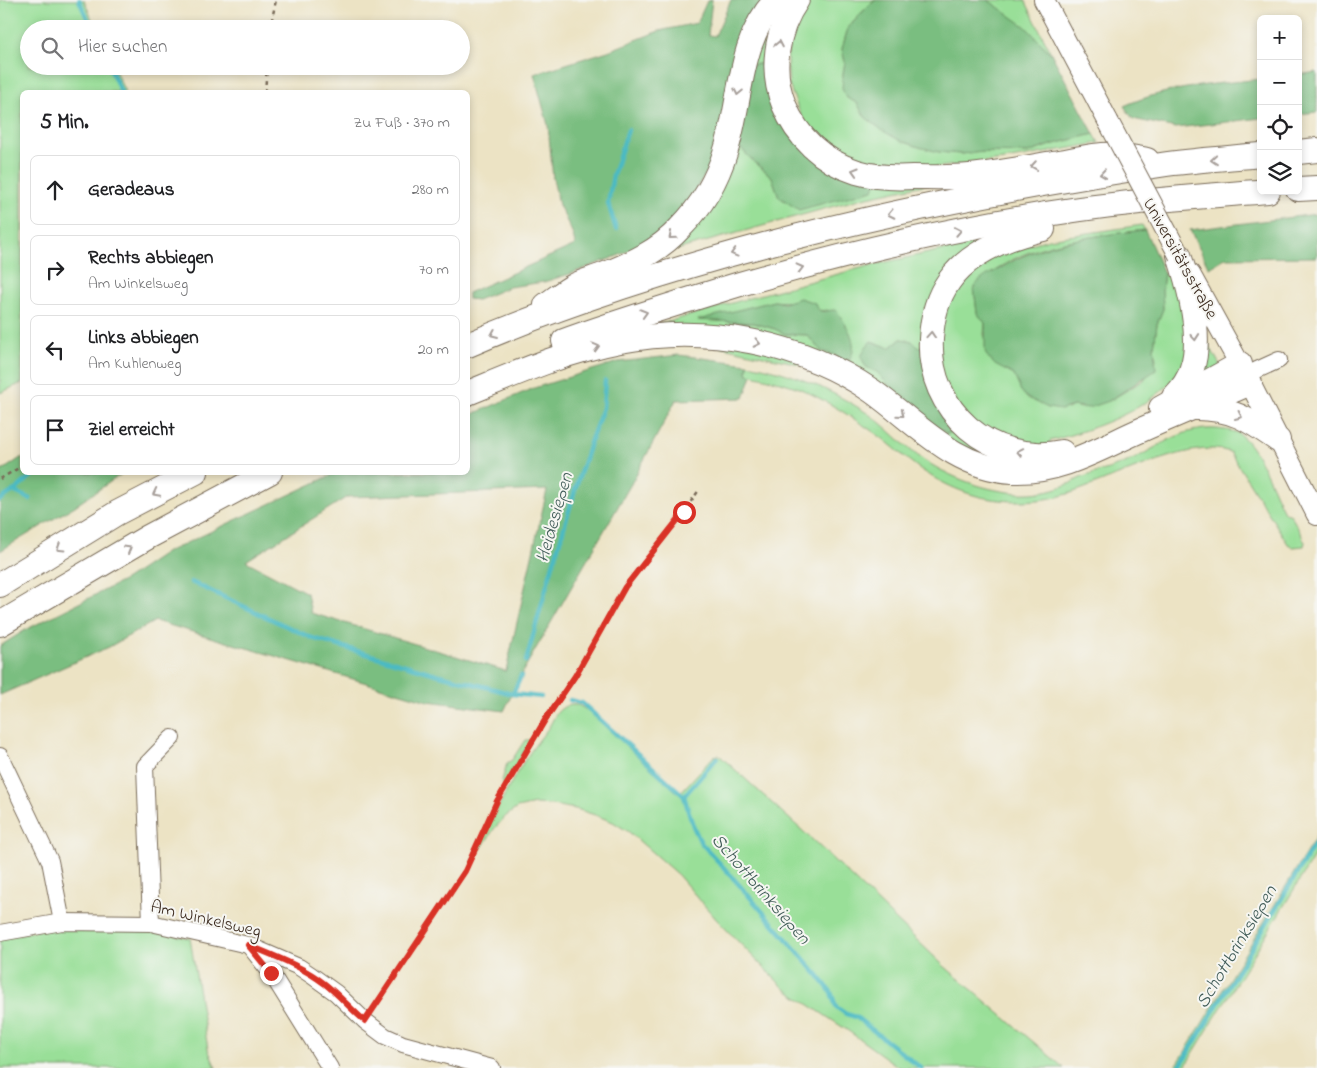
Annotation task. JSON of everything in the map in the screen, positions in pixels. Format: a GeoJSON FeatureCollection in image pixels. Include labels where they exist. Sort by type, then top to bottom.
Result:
{"type":"FeatureCollection","features":[{"type":"Feature","properties":{"kind":"highway"},"geometry":{"type":"LineString","coordinates":[[520,322],[575,285],[620,268],[652,252],[690,218],[710,189],[719,170],[727,149],[746,55],[763,17],[776,0]]}},
{"type":"Feature","properties":{"kind":"highway"},"geometry":{"type":"LineString","coordinates":[[797,0],[789,13],[779,42],[776,70],[781,97],[790,118],[801,136],[814,149],[843,167],[878,176],[926,178],[969,176],[1111,154],[1168,164]]}},
{"type":"Feature","properties":{"kind":"highway"},"geometry":{"type":"LineString","coordinates":[[1302,152],[1317,150]]}},
{"type":"Feature","properties":{"kind":"highway"},"geometry":{"type":"LineString","coordinates":[[470,344],[520,322],[699,262],[839,225],[978,195],[1168,164],[1257,155]]}},
{"type":"Feature","properties":{"kind":"highway"},"geometry":{"type":"LineString","coordinates":[[1302,189],[1317,188]]}},
{"type":"Feature","properties":{"kind":"highway"},"geometry":{"type":"LineString","coordinates":[[470,378],[501,364],[608,325],[735,286],[840,257],[932,236],[1061,212],[1178,198],[1257,192]]}},
{"type":"Feature","properties":{"kind":"highway"},"geometry":{"type":"LineString","coordinates":[[1178,198],[1127,216],[1059,226],[1021,234],[986,249],[961,268],[948,282],[934,312],[931,330],[932,363],[942,395],[962,422],[986,440],[1015,452],[1046,454],[1068,452],[1106,437],[1169,404],[1245,374]]}},
{"type":"Feature","properties":{"kind":"highway"},"geometry":{"type":"LineString","coordinates":[[1169,404],[1187,381],[1195,356],[1196,343],[1190,291],[1179,255]]}},
{"type":"Feature","properties":{"kind":"highway"},"geometry":{"type":"LineString","coordinates":[[470,391],[554,360],[620,341],[664,336],[734,338],[780,348],[831,368],[871,391],[945,448],[980,465],[996,470],[1014,471],[1044,469],[1075,460],[1194,408],[1245,374]]}},
{"type":"Feature","properties":{"kind":"highway"},"geometry":{"type":"LineString","coordinates":[[1194,408],[1208,408],[1231,412],[1243,417],[1278,440]]}},
{"type":"Feature","properties":{"kind":"highway"},"geometry":{"type":"LineString","coordinates":[[0,585],[117,514],[190,475]]}},
{"type":"Feature","properties":{"kind":"highway"},"geometry":{"type":"LineString","coordinates":[[0,624],[148,537],[264,475]]}},
{"type":"Feature","properties":{"kind":"main road","name":"Universitätsstraße"},"geometry":{"type":"LineString","coordinates":[[1044,0],[1179,255],[1245,374],[1317,516]]}},
{"type":"Feature","properties":{"kind":"street"},"geometry":{"type":"LineString","coordinates":[[1245,374],[1279,360]]}},
{"type":"Feature","properties":{"kind":"street"},"geometry":{"type":"LineString","coordinates":[[151,923],[145,766],[172,738]]}},
{"type":"Feature","properties":{"kind":"street"},"geometry":{"type":"LineString","coordinates":[[0,756],[50,860],[62,922]]}},
{"type":"Feature","properties":{"kind":"street","name":"Am Winkelsweg"},"geometry":{"type":"LineString","coordinates":[[0,933],[62,922],[151,923],[248,945],[299,967],[336,993],[365,1021],[386,1036],[403,1044],[492,1068]]}},
{"type":"Feature","properties":{"kind":"street"},"geometry":{"type":"LineString","coordinates":[[248,945],[271,973],[330,1068]]}},
{"type":"Feature","properties":{"kind":"path"},"geometry":{"type":"LineString","coordinates":[[272,20],[276,0]]}},
{"type":"Feature","properties":{"kind":"path"},"geometry":{"type":"LineString","coordinates":[[265,90],[266,75]]}},
{"type":"Feature","properties":{"kind":"path"},"geometry":{"type":"LineString","coordinates":[[0,479],[20,467]]}},
{"type":"Feature","properties":{"kind":"path"},"geometry":{"type":"LineString","coordinates":[[365,1021],[465,871],[497,801],[545,720],[575,676],[620,594],[699,490]]}},
{"type":"Feature","properties":{"kind":"green space"},"geometry":{"type":"Polygon","coordinates":[[[0,0],[84,0],[92,20],[20,20],[20,75],[117,75],[124,90],[20,90],[20,384],[0,393],[0,0]]]}},
{"type":"Feature","properties":{"kind":"green space"},"geometry":{"type":"Polygon","coordinates":[[[712,0],[708,35],[715,36],[731,0],[763,0],[709,169],[681,213],[654,237],[620,255],[544,282],[509,287],[477,300],[470,299],[470,292],[575,245],[573,234],[559,205],[553,179],[548,125],[534,74],[608,51],[659,31],[697,23],[707,1],[712,0]]]}},
{"type":"Feature","properties":{"kind":"green space"},"geometry":{"type":"Polygon","coordinates":[[[783,0],[771,63],[749,65],[783,0]]]}},
{"type":"Feature","properties":{"kind":"green space"},"geometry":{"type":"Polygon","coordinates":[[[810,0],[876,0],[848,28],[842,49],[845,62],[843,74],[847,98],[857,103],[865,117],[919,147],[939,152],[960,154],[984,152],[1028,153],[1094,134],[1099,143],[1005,160],[929,168],[869,163],[847,156],[826,144],[802,118],[789,85],[787,60],[791,34],[810,0]]]}},
{"type":"Feature","properties":{"kind":"green space"},"geometry":{"type":"Polygon","coordinates":[[[876,0],[988,0],[1026,27],[1052,55],[1094,134],[1028,153],[984,152],[961,154],[939,152],[919,147],[901,141],[883,131],[865,117],[857,103],[847,98],[842,89],[845,62],[842,49],[848,28],[876,0]]]}},
{"type":"Feature","properties":{"kind":"green space"},"geometry":{"type":"Polygon","coordinates":[[[988,0],[1025,0],[1052,55],[1039,41],[988,0]]]}},
{"type":"Feature","properties":{"kind":"green space"},"geometry":{"type":"Polygon","coordinates":[[[771,63],[783,118],[876,181],[873,190],[799,210],[779,197],[772,177],[734,141],[749,65],[771,63]]]}},
{"type":"Feature","properties":{"kind":"green space"},"geometry":{"type":"Polygon","coordinates":[[[1317,72],[1317,112],[1302,114],[1302,74],[1317,72]]]}},
{"type":"Feature","properties":{"kind":"green space"},"geometry":{"type":"Polygon","coordinates":[[[1257,79],[1257,118],[1176,128],[1133,119],[1124,106],[1157,94],[1257,79]]]}},
{"type":"Feature","properties":{"kind":"green space"},"geometry":{"type":"Polygon","coordinates":[[[734,141],[772,177],[779,197],[876,181],[928,184],[863,198],[658,255],[734,141]]]}},
{"type":"Feature","properties":{"kind":"green space"},"geometry":{"type":"Polygon","coordinates":[[[1317,214],[1317,257],[1225,258],[1209,268],[1190,230],[1317,214]]]}},
{"type":"Feature","properties":{"kind":"green space"},"geometry":{"type":"Polygon","coordinates":[[[1142,225],[1145,230],[1077,239],[1043,247],[1012,260],[974,287],[977,313],[985,323],[984,335],[1006,370],[1014,375],[1021,391],[1068,409],[1073,406],[1082,408],[1109,401],[1144,380],[1156,360],[1154,347],[1157,324],[1163,309],[1162,288],[1164,273],[1169,277],[1178,292],[1188,346],[1185,362],[1175,378],[1161,391],[1126,414],[1087,430],[1050,441],[1049,462],[969,453],[861,378],[643,329],[872,265],[985,241],[1013,249],[1049,239],[1142,225]],[[774,301],[700,320],[754,323],[785,334],[807,335],[821,351],[833,354],[837,359],[828,310],[815,309],[794,302],[774,301]],[[901,339],[890,348],[871,341],[877,371],[899,397],[910,404],[926,420],[937,426],[918,347],[912,341],[901,339]]]}},
{"type":"Feature","properties":{"kind":"green space"},"geometry":{"type":"Polygon","coordinates":[[[1145,230],[1164,273],[1162,288],[1163,309],[1157,324],[1154,347],[1156,370],[1109,401],[1089,408],[1073,406],[1061,410],[1048,408],[1026,397],[1021,391],[1014,375],[995,365],[987,356],[985,351],[985,323],[977,313],[974,287],[985,276],[1033,252],[1051,246],[1069,241],[1145,230]]]}},
{"type":"Feature","properties":{"kind":"green space"},"geometry":{"type":"Polygon","coordinates":[[[800,298],[815,303],[821,311],[836,310],[853,341],[852,354],[849,360],[841,361],[833,354],[821,351],[807,335],[785,334],[754,323],[698,320],[774,301],[784,303],[800,298]]]}},
{"type":"Feature","properties":{"kind":"green space"},"geometry":{"type":"Polygon","coordinates":[[[1203,334],[1221,367],[1196,381],[1203,334]]]}},
{"type":"Feature","properties":{"kind":"green space"},"geometry":{"type":"Polygon","coordinates":[[[901,339],[912,341],[918,347],[930,347],[956,425],[954,430],[948,434],[926,420],[910,404],[899,397],[877,372],[866,367],[861,357],[871,341],[890,348],[901,339]]]}},
{"type":"Feature","properties":{"kind":"green space"},"geometry":{"type":"Polygon","coordinates":[[[679,355],[748,364],[748,374],[752,375],[744,398],[676,400],[631,484],[523,671],[504,711],[428,701],[155,621],[109,647],[0,695],[0,646],[27,629],[125,580],[167,552],[332,475],[470,475],[470,415],[534,388],[618,362],[679,355]],[[547,490],[347,497],[246,561],[307,593],[311,613],[506,671],[547,490]]]}},
{"type":"Feature","properties":{"kind":"green space"},"geometry":{"type":"Polygon","coordinates":[[[748,364],[764,367],[810,382],[853,404],[873,417],[913,452],[949,474],[990,489],[1018,493],[1042,492],[1060,487],[1130,461],[1184,433],[1205,429],[1228,430],[1239,434],[1253,449],[1284,512],[1291,515],[1305,542],[1304,546],[1293,547],[1288,544],[1230,452],[1213,449],[1192,451],[1145,465],[1057,497],[1021,501],[989,499],[956,489],[935,478],[916,466],[878,435],[812,394],[790,385],[748,374],[748,364]]]}},
{"type":"Feature","properties":{"kind":"green space"},"geometry":{"type":"Polygon","coordinates":[[[20,458],[20,475],[120,475],[75,506],[0,551],[0,472],[20,458]]]}},
{"type":"Feature","properties":{"kind":"green space"},"geometry":{"type":"Polygon","coordinates":[[[578,705],[587,710],[679,794],[714,756],[719,755],[816,843],[944,966],[1064,1068],[900,1068],[785,989],[717,920],[678,875],[629,832],[613,822],[595,815],[576,809],[552,805],[535,804],[517,808],[506,816],[494,829],[472,863],[496,811],[534,746],[559,711],[563,707],[578,705]]]}},
{"type":"Feature","properties":{"kind":"green space"},"geometry":{"type":"Polygon","coordinates":[[[525,740],[531,740],[503,785],[502,781],[507,763],[512,760],[525,740]]]}},
{"type":"Feature","properties":{"kind":"green space"},"geometry":{"type":"Polygon","coordinates":[[[1317,835],[1317,852],[1184,1068],[1175,1068],[1317,835]]]}},
{"type":"Feature","properties":{"kind":"green space"},"geometry":{"type":"Polygon","coordinates":[[[50,928],[139,929],[190,938],[208,1049],[216,1068],[0,1068],[0,938],[50,928]]]}},
{"type":"Feature","properties":{"kind":"waterway"},"geometry":{"type":"LineString","coordinates":[[79,0],[88,20]]}},
{"type":"Feature","properties":{"kind":"waterway"},"geometry":{"type":"LineString","coordinates":[[113,75],[120,90]]}},
{"type":"Feature","properties":{"kind":"waterway","name":"Heidesiepen"},"geometry":{"type":"LineString","coordinates":[[616,229],[608,203],[613,175],[628,130]]}},
{"type":"Feature","properties":{"kind":"waterway","name":"Heidesiepen"},"geometry":{"type":"LineString","coordinates":[[526,661],[578,480],[603,408],[605,381]]}},
{"type":"Feature","properties":{"kind":"waterway"},"geometry":{"type":"LineString","coordinates":[[0,500],[33,475]]}},
{"type":"Feature","properties":{"kind":"waterway"},"geometry":{"type":"LineString","coordinates":[[13,491],[30,499]]}},
{"type":"Feature","properties":{"kind":"waterway"},"geometry":{"type":"LineString","coordinates":[[191,582],[312,638],[513,694],[541,697]]}},
{"type":"Feature","properties":{"kind":"waterway","name":"Heidesiepen"},"geometry":{"type":"LineString","coordinates":[[513,694],[521,676]]}},
{"type":"Feature","properties":{"kind":"waterway","name":"Schottbrinksiepen"},"geometry":{"type":"LineString","coordinates":[[570,700],[582,703],[684,796],[693,826],[701,843],[817,974],[831,992],[836,1007],[846,1014],[856,1017],[921,1068]]}},
{"type":"Feature","properties":{"kind":"waterway"},"geometry":{"type":"LineString","coordinates":[[684,796],[717,758]]}},
{"type":"Feature","properties":{"kind":"waterway","name":"Schottbrinksiepen"},"geometry":{"type":"LineString","coordinates":[[1179,1068],[1317,840]]}},
{"type":"Feature","properties":{"kind":"route"},"geometry":{"type":"LineString","coordinates":[[271,973],[248,945],[299,967],[323,982],[365,1021],[465,871],[497,801],[545,720],[575,676],[616,600],[634,574],[684,512]]}}]}
